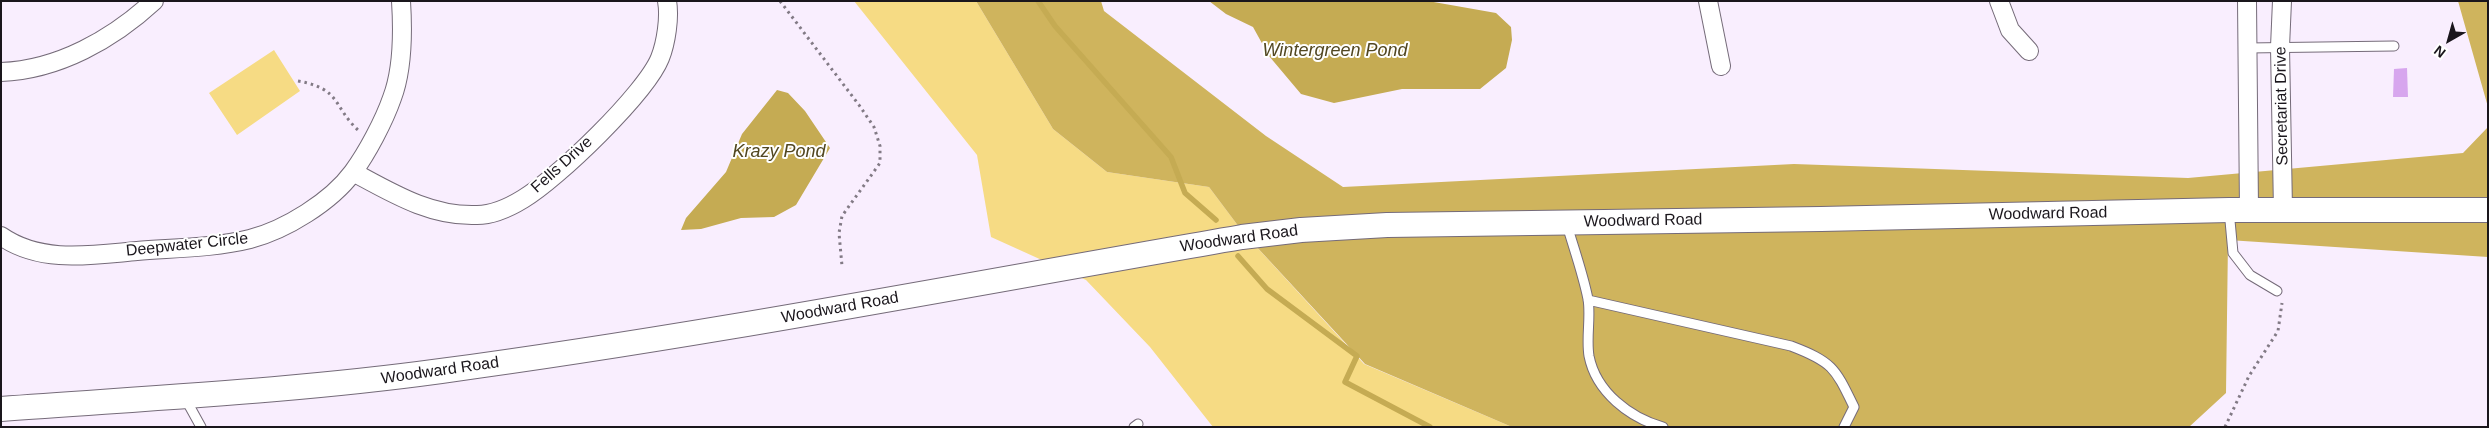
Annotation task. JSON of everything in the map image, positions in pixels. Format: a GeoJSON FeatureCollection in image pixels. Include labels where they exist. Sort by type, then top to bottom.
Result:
{"type":"FeatureCollection","features":[{"type":"Feature","properties":{"kind":"street"},"geometry":{"type":"LineString","coordinates":[[1,72],[19,72],[63,60],[115,31],[154,1]]}},
{"type":"Feature","properties":{"kind":"street","name":"Deepwater Circle"},"geometry":{"type":"LineString","coordinates":[[1,236],[30,250],[80,256],[218,244],[250,239],[288,225],[328,197],[353,172],[370,142],[392,98],[403,37],[401,1]]}},
{"type":"Feature","properties":{"kind":"street","name":"Fells Drive"},"geometry":{"type":"LineString","coordinates":[[353,172],[425,209],[449,213],[478,215],[502,209],[524,199],[549,181],[630,102],[648,78],[660,57],[666,31],[668,1]]}},
{"type":"Feature","properties":{"kind":"street"},"geometry":{"type":"LineString","coordinates":[[1708,1],[1722,66]]}},
{"type":"Feature","properties":{"kind":"street"},"geometry":{"type":"LineString","coordinates":[[1999,1],[2010,30],[2029,51]]}},
{"type":"Feature","properties":{"kind":"street","name":"Secretariat Drive"},"geometry":{"type":"LineString","coordinates":[[2239,210],[2248,48],[2247,1]]}},
{"type":"Feature","properties":{"kind":"street","name":"Secretariat Drive"},"geometry":{"type":"LineString","coordinates":[[2282,1],[2280,47],[2284,210]]}},
{"type":"Feature","properties":{"kind":"street","name":"Woodward Road"},"geometry":{"type":"LineString","coordinates":[[1,409],[371,380],[607,347],[1242,237],[1301,230],[1387,225],[1821,219],[2239,210],[2488,210]]}},
{"type":"Feature","properties":{"kind":"lane"},"geometry":{"type":"LineString","coordinates":[[2248,48],[2394,46]]}},
{"type":"Feature","properties":{"kind":"lane"},"geometry":{"type":"LineString","coordinates":[[2239,210],[2233,253],[2250,275],[2277,291]]}},
{"type":"Feature","properties":{"kind":"lane"},"geometry":{"type":"LineString","coordinates":[[1566,222],[1588,300],[1589,357],[1600,381],[1615,402],[1650,423],[1663,427]]}},
{"type":"Feature","properties":{"kind":"lane"},"geometry":{"type":"LineString","coordinates":[[1588,300],[1791,346],[1817,356],[1838,372],[1854,407],[1844,427]]}},
{"type":"Feature","properties":{"kind":"lane"},"geometry":{"type":"LineString","coordinates":[[184,395],[201,427]]}},
{"type":"Feature","properties":{"kind":"path"},"geometry":{"type":"LineString","coordinates":[[780,1],[859,105],[874,127],[880,146],[880,163],[842,216],[839,233],[842,266]]}},
{"type":"Feature","properties":{"kind":"path"},"geometry":{"type":"LineString","coordinates":[[298,81],[315,84],[329,91],[342,106],[352,125],[370,142]]}},
{"type":"Feature","properties":{"kind":"path"},"geometry":{"type":"LineString","coordinates":[[2225,427],[2250,376],[2278,331],[2282,305],[2277,291]]}},
{"type":"Feature","properties":{"kind":"shaded area"},"geometry":{"type":"Polygon","coordinates":[[[854,1],[976,1],[1053,129],[1107,172],[1209,187],[1242,231],[1364,364],[1512,427],[1213,427],[1150,347],[1086,280],[991,237],[977,155],[854,1]]]}},
{"type":"Feature","properties":{"kind":"shaded area"},"geometry":{"type":"Polygon","coordinates":[[[976,1],[1101,1],[1104,11],[1266,136],[1343,187],[1794,164],[2188,178],[2463,153],[2488,127],[2488,257],[2228,240],[2226,393],[2189,427],[1512,427],[1365,364],[1242,231],[1209,187],[1107,172],[1053,129],[976,1]]]}},
{"type":"Feature","properties":{"kind":"shaded area"},"geometry":{"type":"Polygon","coordinates":[[[2458,1],[2488,1],[2488,107],[2458,1]]]}},
{"type":"Feature","properties":{"kind":"shaded area"},"geometry":{"type":"Polygon","coordinates":[[[274,50],[300,91],[237,135],[209,93],[274,50]]]}},
{"type":"Feature","properties":{"kind":"water","name":"Wintergreen Pond"},"geometry":{"type":"Polygon","coordinates":[[[1209,1],[1428,1],[1496,13],[1511,27],[1512,40],[1506,68],[1480,89],[1402,89],[1334,103],[1301,94],[1269,56],[1253,27],[1226,14],[1209,1]]]}},
{"type":"Feature","properties":{"kind":"water","name":"Krazy Pond"},"geometry":{"type":"Polygon","coordinates":[[[777,90],[788,93],[805,111],[830,148],[796,205],[774,217],[741,218],[701,229],[681,230],[686,218],[726,172],[742,134],[777,90]]]}},
{"type":"Feature","properties":{"kind":"building"},"geometry":{"type":"Polygon","coordinates":[[[2407,68],[2408,97],[2393,97],[2394,69],[2407,68]]]}},
{"type":"Feature","properties":{"kind":"waterway"},"geometry":{"type":"LineString","coordinates":[[1038,1],[1055,26],[1171,157],[1185,193],[1216,220]]}},
{"type":"Feature","properties":{"kind":"waterway"},"geometry":{"type":"LineString","coordinates":[[1238,256],[1267,289],[1357,356],[1345,382],[1430,427]]}}]}
